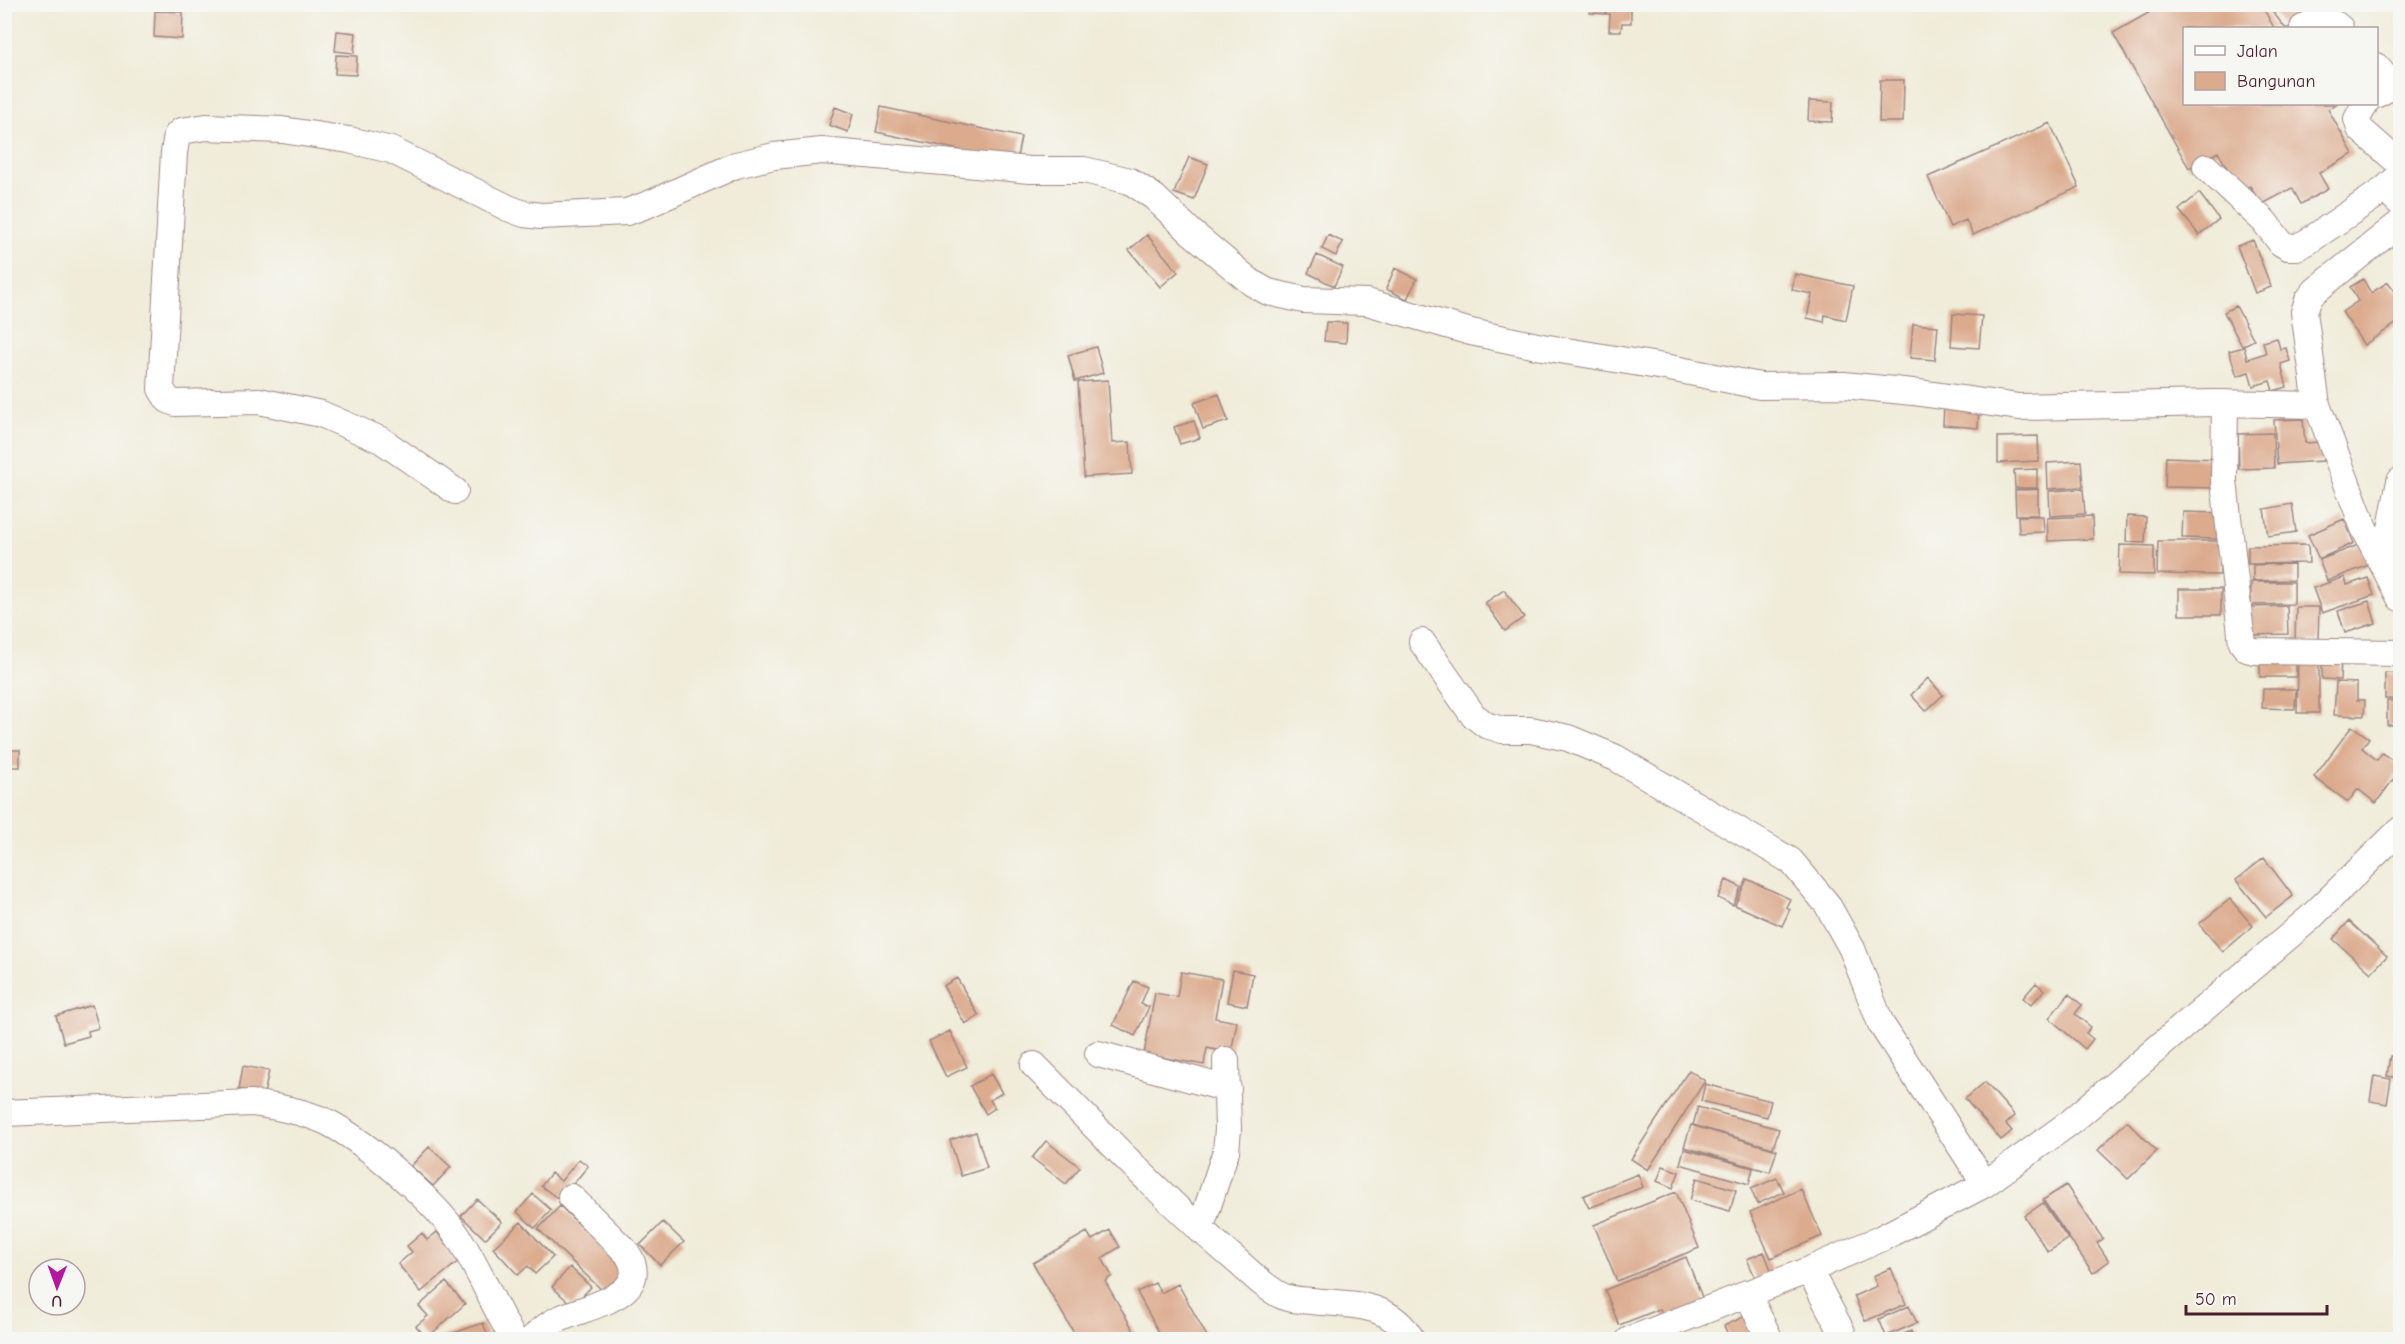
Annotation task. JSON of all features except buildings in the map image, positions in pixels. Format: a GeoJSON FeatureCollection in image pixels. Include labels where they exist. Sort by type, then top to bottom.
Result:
{"type":"FeatureCollection","features":[{"type":"Feature","properties":{"kind":"street"},"geometry":{"type":"LineString","coordinates":[[2305,27],[2322,20],[2330,21],[2339,27]]}},
{"type":"Feature","properties":{"kind":"street"},"geometry":{"type":"LineString","coordinates":[[2378,68],[2388,80],[2385,90],[2378,94]]}},
{"type":"Feature","properties":{"kind":"street"},"geometry":{"type":"LineString","coordinates":[[2364,105],[2357,119],[2360,129],[2400,164]]}},
{"type":"Feature","properties":{"kind":"street"},"geometry":{"type":"LineString","coordinates":[[455,491],[381,440],[321,414],[259,401],[175,403],[164,395],[161,389],[174,153],[177,135],[181,131],[206,127],[260,129],[349,140],[391,150],[508,208],[524,214],[541,216],[627,212],[736,165],[774,156],[822,151],[1030,170],[1084,170],[1130,181],[1154,197],[1252,283],[1268,292],[1288,298],[1367,302],[1471,332],[1542,347],[1670,368],[1760,386],[1844,385],[2019,407],[2317,405]]}},
{"type":"Feature","properties":{"kind":"street"},"geometry":{"type":"LineString","coordinates":[[2206,167],[2264,221],[2281,243],[2288,247],[2297,247],[2307,242],[2395,189]]}},
{"type":"Feature","properties":{"kind":"street"},"geometry":{"type":"LineString","coordinates":[[2400,223],[2315,291],[2308,300],[2304,312],[2317,405],[2364,528],[2400,598]]}},
{"type":"Feature","properties":{"kind":"street"},"geometry":{"type":"LineString","coordinates":[[2226,404],[2223,482],[2242,643],[2254,651],[2400,653]]}},
{"type":"Feature","properties":{"kind":"street"},"geometry":{"type":"LineString","coordinates":[[2400,481],[2390,532],[2400,565]]}},
{"type":"Feature","properties":{"kind":"street"},"geometry":{"type":"LineString","coordinates":[[1422,642],[1473,715],[1486,725],[1502,730],[1531,730],[1568,738],[1616,758],[1791,861],[1827,904],[1852,949],[1881,1024],[1985,1184]]}},
{"type":"Feature","properties":{"kind":"street"},"geometry":{"type":"LineString","coordinates":[[1629,1340],[1882,1238],[1985,1184],[2072,1120],[2310,918],[2400,830]]}},
{"type":"Feature","properties":{"kind":"street"},"geometry":{"type":"LineString","coordinates":[[1098,1054],[1228,1089]]}},
{"type":"Feature","properties":{"kind":"street"},"geometry":{"type":"LineString","coordinates":[[1200,1230],[1226,1151],[1228,1089],[1226,1060]]}},
{"type":"Feature","properties":{"kind":"street"},"geometry":{"type":"LineString","coordinates":[[1034,1065],[1200,1230],[1281,1296],[1379,1310],[1405,1328],[1412,1340]]}},
{"type":"Feature","properties":{"kind":"street"},"geometry":{"type":"LineString","coordinates":[[4,1113],[252,1103],[292,1110],[325,1121],[355,1139],[427,1200],[448,1222],[462,1242],[514,1340]]}},
{"type":"Feature","properties":{"kind":"street"},"geometry":{"type":"LineString","coordinates":[[531,1340],[558,1320],[616,1297],[628,1287],[635,1275],[633,1263],[627,1253],[571,1197]]}},
{"type":"Feature","properties":{"kind":"street"},"geometry":{"type":"LineString","coordinates":[[1809,1269],[1842,1332]]}},
{"type":"Feature","properties":{"kind":"street"},"geometry":{"type":"LineString","coordinates":[[1747,1293],[1770,1340]]}}]}
